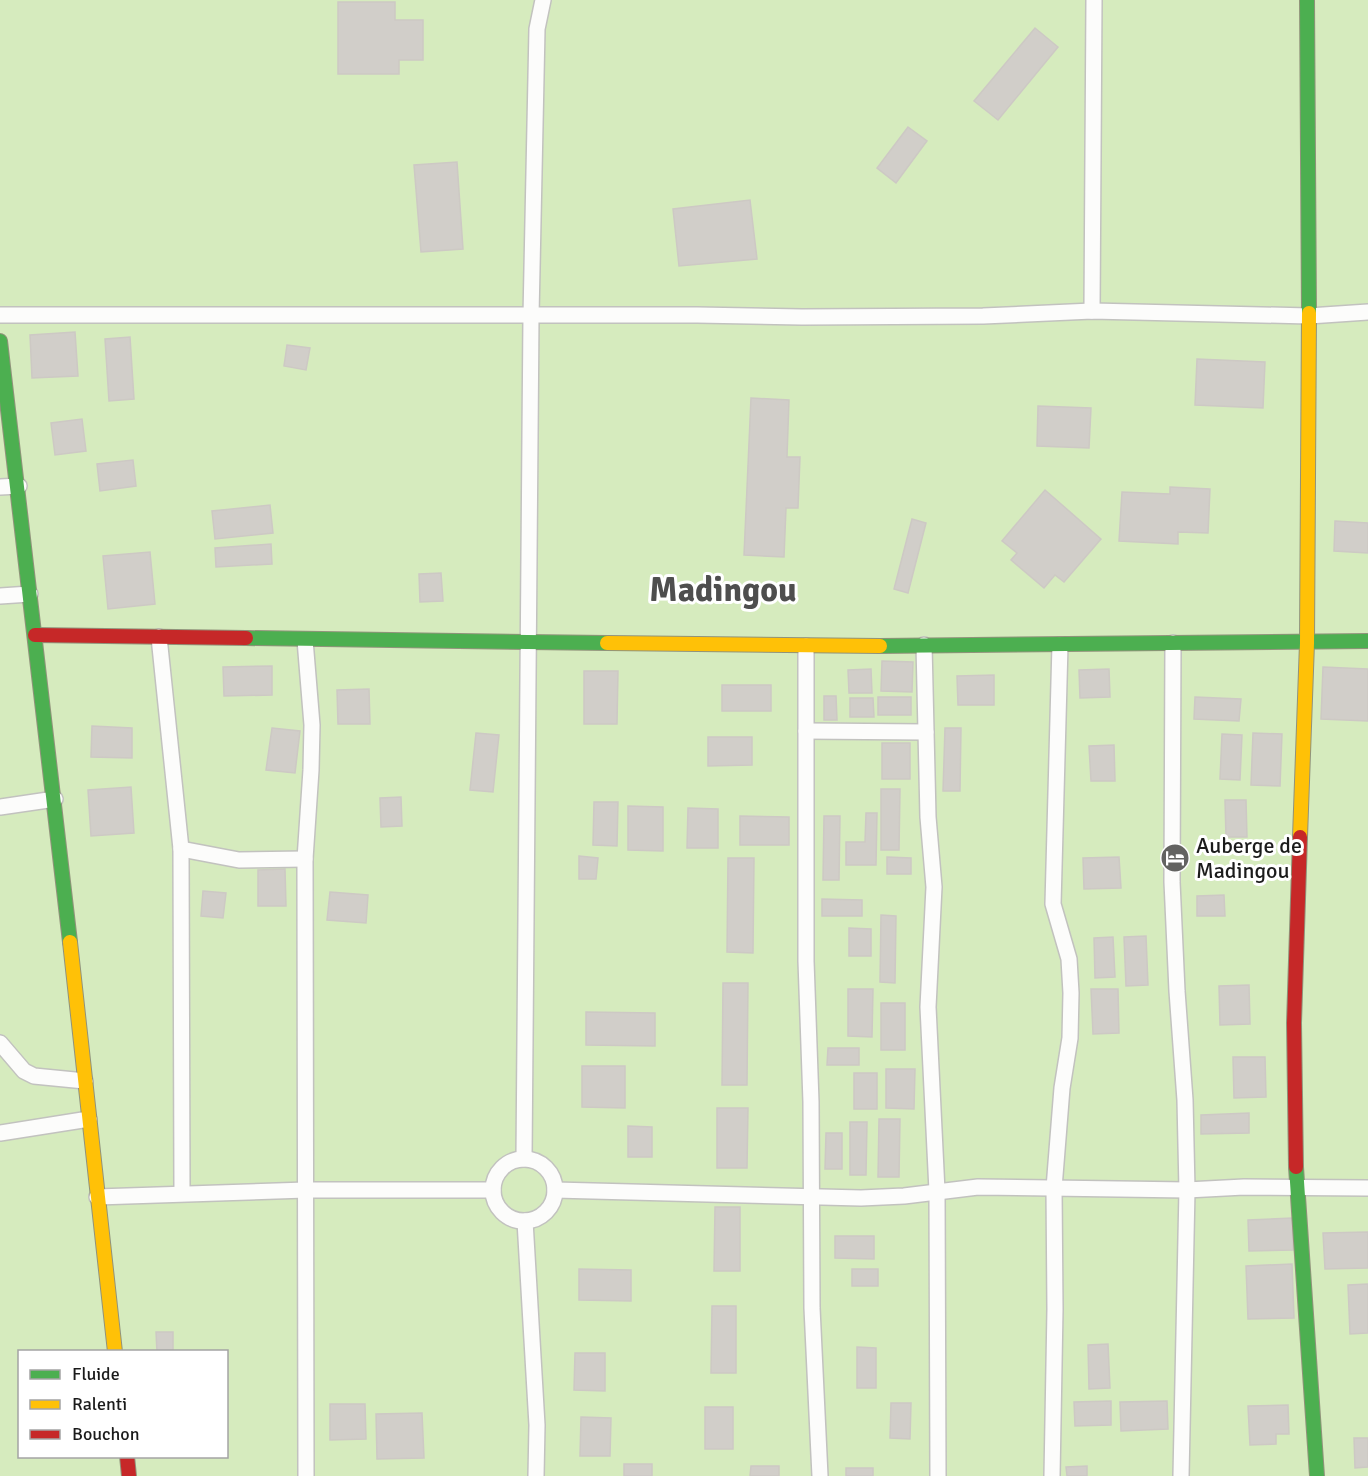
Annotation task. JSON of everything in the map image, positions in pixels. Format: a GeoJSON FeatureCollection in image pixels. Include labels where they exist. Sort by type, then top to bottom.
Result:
{"type":"FeatureCollection","features":[{"type":"Feature","properties":{"kind":"street"},"geometry":{"type":"LineString","coordinates":[[531,0],[537,29]]}},
{"type":"Feature","properties":{"kind":"street"},"geometry":{"type":"LineString","coordinates":[[524,1159],[531,316],[537,29],[543,0]]}},
{"type":"Feature","properties":{"kind":"street"},"geometry":{"type":"LineString","coordinates":[[1092,311],[1094,0]]}},
{"type":"Feature","properties":{"kind":"street"},"geometry":{"type":"LineString","coordinates":[[1306,0],[1309,316],[1306,643],[1294,1023],[1296,1187],[1317,1476]]}},
{"type":"Feature","properties":{"kind":"street"},"geometry":{"type":"LineString","coordinates":[[0,315],[802,317],[972,316],[1092,311],[1309,316],[1368,312]]}},
{"type":"Feature","properties":{"kind":"street"},"geometry":{"type":"LineString","coordinates":[[0,341],[55,799],[115,1350]]}},
{"type":"Feature","properties":{"kind":"street"},"geometry":{"type":"LineString","coordinates":[[0,488],[19,486]]}},
{"type":"Feature","properties":{"kind":"street"},"geometry":{"type":"LineString","coordinates":[[0,596],[30,594]]}},
{"type":"Feature","properties":{"kind":"street"},"geometry":{"type":"LineString","coordinates":[[35,635],[806,646],[1368,641]]}},
{"type":"Feature","properties":{"kind":"street"},"geometry":{"type":"LineString","coordinates":[[159,637],[181,849],[182,1193]]}},
{"type":"Feature","properties":{"kind":"street"},"geometry":{"type":"LineString","coordinates":[[305,640],[312,725],[305,859],[306,1476]]}},
{"type":"Feature","properties":{"kind":"street"},"geometry":{"type":"LineString","coordinates":[[1173,643],[1172,882],[1185,1100],[1187,1190],[1181,1476]]}},
{"type":"Feature","properties":{"kind":"street"},"geometry":{"type":"LineString","coordinates":[[924,645],[928,817],[934,887],[928,1007],[936,1191],[938,1476]]}},
{"type":"Feature","properties":{"kind":"street"},"geometry":{"type":"LineString","coordinates":[[1052,1476],[1055,1309],[1054,1188],[1062,1088],[1070,1038],[1071,993],[1069,959],[1053,904],[1060,645]]}},
{"type":"Feature","properties":{"kind":"street"},"geometry":{"type":"LineString","coordinates":[[806,646],[806,961],[811,1102],[812,1308],[820,1476]]}},
{"type":"Feature","properties":{"kind":"street"},"geometry":{"type":"LineString","coordinates":[[806,730],[926,732]]}},
{"type":"Feature","properties":{"kind":"street"},"geometry":{"type":"LineString","coordinates":[[0,807],[55,799]]}},
{"type":"Feature","properties":{"kind":"street"},"geometry":{"type":"LineString","coordinates":[[181,849],[239,860],[305,859]]}},
{"type":"Feature","properties":{"kind":"street"},"geometry":{"type":"LineString","coordinates":[[0,1043],[16,1064],[34,1076],[85,1081]]}},
{"type":"Feature","properties":{"kind":"street"},"geometry":{"type":"LineString","coordinates":[[0,1133],[89,1119]]}},
{"type":"Feature","properties":{"kind":"street"},"geometry":{"type":"LineString","coordinates":[[524,1159],[539,1163],[546,1168],[554,1182],[555,1190],[554,1200],[543,1215],[525,1221],[506,1216],[495,1200],[494,1190],[502,1168],[516,1160],[524,1159]]}},
{"type":"Feature","properties":{"kind":"street"},"geometry":{"type":"LineString","coordinates":[[555,1190],[811,1197],[904,1196],[978,1187],[1187,1190],[1368,1188]]}},
{"type":"Feature","properties":{"kind":"street"},"geometry":{"type":"LineString","coordinates":[[97,1197],[306,1190],[494,1190]]}},
{"type":"Feature","properties":{"kind":"street"},"geometry":{"type":"LineString","coordinates":[[525,1221],[537,1425],[536,1476]]}},
{"type":"Feature","properties":{"kind":"street"},"geometry":{"type":"LineString","coordinates":[[127,1458],[129,1476]]}},
{"type":"Feature","properties":{"kind":"green space"},"geometry":{"type":"Polygon","coordinates":[[[0,0],[1368,0],[1368,1476],[0,1476],[0,0]]]}},
{"type":"Feature","properties":{"kind":"building"},"geometry":{"type":"Polygon","coordinates":[[[338,2],[395,2],[395,20],[423,20],[423,60],[399,60],[399,74],[338,74],[338,2]]]}},
{"type":"Feature","properties":{"kind":"building"},"geometry":{"type":"Polygon","coordinates":[[[1035,28],[1058,47],[998,120],[974,101],[1035,28]]]}},
{"type":"Feature","properties":{"kind":"building"},"geometry":{"type":"Polygon","coordinates":[[[908,127],[927,141],[896,183],[877,168],[908,127]]]}},
{"type":"Feature","properties":{"kind":"building"},"geometry":{"type":"Polygon","coordinates":[[[457,162],[463,249],[421,252],[414,165],[457,162]]]}},
{"type":"Feature","properties":{"kind":"building"},"geometry":{"type":"Polygon","coordinates":[[[750,200],[757,259],[679,266],[673,209],[750,200]]]}},
{"type":"Feature","properties":{"kind":"building"},"geometry":{"type":"Polygon","coordinates":[[[75,332],[78,376],[32,378],[30,335],[75,332]]]}},
{"type":"Feature","properties":{"kind":"building"},"geometry":{"type":"Polygon","coordinates":[[[130,337],[134,399],[109,401],[105,339],[130,337]]]}},
{"type":"Feature","properties":{"kind":"building"},"geometry":{"type":"Polygon","coordinates":[[[287,345],[310,348],[306,370],[284,366],[287,345]]]}},
{"type":"Feature","properties":{"kind":"building"},"geometry":{"type":"Polygon","coordinates":[[[1197,359],[1265,362],[1263,408],[1195,405],[1197,359]]]}},
{"type":"Feature","properties":{"kind":"building"},"geometry":{"type":"Polygon","coordinates":[[[751,398],[789,400],[787,457],[800,457],[798,508],[786,508],[784,557],[744,555],[751,398]]]}},
{"type":"Feature","properties":{"kind":"building"},"geometry":{"type":"Polygon","coordinates":[[[1038,406],[1091,408],[1089,448],[1037,446],[1038,406]]]}},
{"type":"Feature","properties":{"kind":"building"},"geometry":{"type":"Polygon","coordinates":[[[82,419],[86,451],[55,455],[51,423],[82,419]]]}},
{"type":"Feature","properties":{"kind":"building"},"geometry":{"type":"Polygon","coordinates":[[[133,460],[136,486],[100,491],[97,464],[133,460]]]}},
{"type":"Feature","properties":{"kind":"building"},"geometry":{"type":"Polygon","coordinates":[[[1170,487],[1210,489],[1208,533],[1178,532],[1178,544],[1119,541],[1122,492],[1170,494],[1170,487]]]}},
{"type":"Feature","properties":{"kind":"building"},"geometry":{"type":"Polygon","coordinates":[[[1045,490],[1101,539],[1064,582],[1055,575],[1044,588],[1011,560],[1017,553],[1002,541],[1045,490]]]}},
{"type":"Feature","properties":{"kind":"building"},"geometry":{"type":"Polygon","coordinates":[[[270,505],[273,533],[215,539],[212,511],[270,505]]]}},
{"type":"Feature","properties":{"kind":"building"},"geometry":{"type":"Polygon","coordinates":[[[912,519],[926,523],[908,593],[894,589],[912,519]]]}},
{"type":"Feature","properties":{"kind":"building"},"geometry":{"type":"Polygon","coordinates":[[[1335,521],[1368,523],[1368,553],[1334,551],[1335,521]]]}},
{"type":"Feature","properties":{"kind":"building"},"geometry":{"type":"Polygon","coordinates":[[[271,544],[272,564],[216,567],[215,548],[271,544]]]}},
{"type":"Feature","properties":{"kind":"building"},"geometry":{"type":"Polygon","coordinates":[[[150,552],[155,604],[108,609],[103,556],[150,552]]]}},
{"type":"Feature","properties":{"kind":"building"},"geometry":{"type":"Polygon","coordinates":[[[441,573],[443,601],[420,602],[419,574],[441,573]]]}},
{"type":"Feature","properties":{"kind":"building"},"geometry":{"type":"Polygon","coordinates":[[[882,661],[913,662],[912,692],[881,691],[882,661]]]}},
{"type":"Feature","properties":{"kind":"building"},"geometry":{"type":"Polygon","coordinates":[[[272,666],[272,695],[224,696],[223,667],[272,666]]]}},
{"type":"Feature","properties":{"kind":"building"},"geometry":{"type":"Polygon","coordinates":[[[1323,667],[1368,669],[1368,721],[1321,719],[1323,667]]]}},
{"type":"Feature","properties":{"kind":"building"},"geometry":{"type":"Polygon","coordinates":[[[871,669],[872,693],[849,693],[848,670],[871,669]]]}},
{"type":"Feature","properties":{"kind":"building"},"geometry":{"type":"Polygon","coordinates":[[[1109,669],[1110,697],[1080,698],[1079,670],[1109,669]]]}},
{"type":"Feature","properties":{"kind":"building"},"geometry":{"type":"Polygon","coordinates":[[[584,671],[618,671],[617,724],[584,724],[584,671]]]}},
{"type":"Feature","properties":{"kind":"building"},"geometry":{"type":"Polygon","coordinates":[[[994,675],[994,705],[958,705],[957,676],[994,675]]]}},
{"type":"Feature","properties":{"kind":"building"},"geometry":{"type":"Polygon","coordinates":[[[722,685],[771,685],[771,711],[722,711],[722,685]]]}},
{"type":"Feature","properties":{"kind":"building"},"geometry":{"type":"Polygon","coordinates":[[[369,689],[370,724],[338,724],[337,690],[369,689]]]}},
{"type":"Feature","properties":{"kind":"building"},"geometry":{"type":"Polygon","coordinates":[[[824,696],[836,696],[837,720],[824,720],[824,696]]]}},
{"type":"Feature","properties":{"kind":"building"},"geometry":{"type":"Polygon","coordinates":[[[878,697],[911,697],[911,715],[878,715],[878,697]]]}},
{"type":"Feature","properties":{"kind":"building"},"geometry":{"type":"Polygon","coordinates":[[[1195,697],[1241,699],[1239,721],[1194,719],[1195,697]]]}},
{"type":"Feature","properties":{"kind":"building"},"geometry":{"type":"Polygon","coordinates":[[[850,698],[873,698],[874,717],[850,717],[850,698]]]}},
{"type":"Feature","properties":{"kind":"building"},"geometry":{"type":"Polygon","coordinates":[[[92,726],[132,728],[132,758],[91,757],[92,726]]]}},
{"type":"Feature","properties":{"kind":"building"},"geometry":{"type":"Polygon","coordinates":[[[272,728],[300,731],[295,773],[266,770],[272,728]]]}},
{"type":"Feature","properties":{"kind":"building"},"geometry":{"type":"Polygon","coordinates":[[[945,728],[961,728],[960,791],[943,791],[945,728]]]}},
{"type":"Feature","properties":{"kind":"building"},"geometry":{"type":"Polygon","coordinates":[[[476,733],[499,735],[493,792],[470,790],[476,733]]]}},
{"type":"Feature","properties":{"kind":"building"},"geometry":{"type":"Polygon","coordinates":[[[1253,733],[1282,734],[1280,786],[1251,785],[1253,733]]]}},
{"type":"Feature","properties":{"kind":"building"},"geometry":{"type":"Polygon","coordinates":[[[1222,734],[1242,735],[1240,780],[1220,779],[1222,734]]]}},
{"type":"Feature","properties":{"kind":"building"},"geometry":{"type":"Polygon","coordinates":[[[708,737],[752,737],[752,765],[708,766],[708,737]]]}},
{"type":"Feature","properties":{"kind":"building"},"geometry":{"type":"Polygon","coordinates":[[[882,743],[910,743],[910,779],[882,779],[882,743]]]}},
{"type":"Feature","properties":{"kind":"building"},"geometry":{"type":"Polygon","coordinates":[[[1114,745],[1115,781],[1091,781],[1089,746],[1114,745]]]}},
{"type":"Feature","properties":{"kind":"building"},"geometry":{"type":"Polygon","coordinates":[[[131,787],[134,833],[91,836],[88,790],[131,787]]]}},
{"type":"Feature","properties":{"kind":"building"},"geometry":{"type":"Polygon","coordinates":[[[881,789],[900,789],[899,850],[881,850],[881,789]]]}},
{"type":"Feature","properties":{"kind":"building"},"geometry":{"type":"Polygon","coordinates":[[[401,797],[402,826],[381,827],[380,798],[401,797]]]}},
{"type":"Feature","properties":{"kind":"building"},"geometry":{"type":"Polygon","coordinates":[[[1225,800],[1246,800],[1247,837],[1226,837],[1225,800]]]}},
{"type":"Feature","properties":{"kind":"building"},"geometry":{"type":"Polygon","coordinates":[[[594,802],[618,802],[617,846],[593,845],[594,802]]]}},
{"type":"Feature","properties":{"kind":"building"},"geometry":{"type":"Polygon","coordinates":[[[628,806],[663,807],[663,851],[628,850],[628,806]]]}},
{"type":"Feature","properties":{"kind":"building"},"geometry":{"type":"Polygon","coordinates":[[[688,808],[718,809],[718,848],[687,848],[688,808]]]}},
{"type":"Feature","properties":{"kind":"building"},"geometry":{"type":"Polygon","coordinates":[[[866,813],[877,813],[876,865],[846,865],[846,842],[865,842],[866,813]]]}},
{"type":"Feature","properties":{"kind":"building"},"geometry":{"type":"Polygon","coordinates":[[[740,816],[789,817],[789,845],[740,845],[740,816]]]}},
{"type":"Feature","properties":{"kind":"building"},"geometry":{"type":"Polygon","coordinates":[[[824,816],[840,816],[839,880],[823,880],[824,816]]]}},
{"type":"Feature","properties":{"kind":"building"},"geometry":{"type":"Polygon","coordinates":[[[579,856],[598,858],[596,879],[579,879],[579,856]]]}},
{"type":"Feature","properties":{"kind":"building"},"geometry":{"type":"Polygon","coordinates":[[[887,857],[911,858],[911,874],[887,874],[887,857]]]}},
{"type":"Feature","properties":{"kind":"building"},"geometry":{"type":"Polygon","coordinates":[[[1119,857],[1121,888],[1084,889],[1083,858],[1119,857]]]}},
{"type":"Feature","properties":{"kind":"building"},"geometry":{"type":"Polygon","coordinates":[[[728,858],[754,858],[753,953],[727,952],[728,858]]]}},
{"type":"Feature","properties":{"kind":"building"},"geometry":{"type":"Polygon","coordinates":[[[285,869],[286,906],[258,906],[258,870],[285,869]]]}},
{"type":"Feature","properties":{"kind":"building"},"geometry":{"type":"Polygon","coordinates":[[[203,891],[226,893],[223,918],[201,916],[203,891]]]}},
{"type":"Feature","properties":{"kind":"building"},"geometry":{"type":"Polygon","coordinates":[[[330,892],[368,895],[366,923],[327,920],[330,892]]]}},
{"type":"Feature","properties":{"kind":"building"},"geometry":{"type":"Polygon","coordinates":[[[1224,895],[1225,916],[1197,916],[1197,896],[1224,895]]]}},
{"type":"Feature","properties":{"kind":"building"},"geometry":{"type":"Polygon","coordinates":[[[822,899],[862,900],[862,916],[822,916],[822,899]]]}},
{"type":"Feature","properties":{"kind":"building"},"geometry":{"type":"Polygon","coordinates":[[[881,915],[896,916],[895,983],[880,982],[881,915]]]}},
{"type":"Feature","properties":{"kind":"building"},"geometry":{"type":"Polygon","coordinates":[[[849,928],[871,929],[871,956],[849,956],[849,928]]]}},
{"type":"Feature","properties":{"kind":"building"},"geometry":{"type":"Polygon","coordinates":[[[1146,936],[1148,985],[1126,986],[1124,937],[1146,936]]]}},
{"type":"Feature","properties":{"kind":"building"},"geometry":{"type":"Polygon","coordinates":[[[1113,937],[1115,977],[1095,978],[1094,938],[1113,937]]]}},
{"type":"Feature","properties":{"kind":"building"},"geometry":{"type":"Polygon","coordinates":[[[723,983],[748,983],[747,1085],[722,1085],[723,983]]]}},
{"type":"Feature","properties":{"kind":"building"},"geometry":{"type":"Polygon","coordinates":[[[1249,985],[1250,1024],[1220,1025],[1219,986],[1249,985]]]}},
{"type":"Feature","properties":{"kind":"building"},"geometry":{"type":"Polygon","coordinates":[[[848,989],[873,989],[872,1037],[848,1036],[848,989]]]}},
{"type":"Feature","properties":{"kind":"building"},"geometry":{"type":"Polygon","coordinates":[[[1091,989],[1118,989],[1119,1033],[1093,1034],[1091,989]]]}},
{"type":"Feature","properties":{"kind":"building"},"geometry":{"type":"Polygon","coordinates":[[[881,1003],[905,1003],[905,1050],[881,1050],[881,1003]]]}},
{"type":"Feature","properties":{"kind":"building"},"geometry":{"type":"Polygon","coordinates":[[[586,1012],[655,1013],[655,1046],[586,1045],[586,1012]]]}},
{"type":"Feature","properties":{"kind":"building"},"geometry":{"type":"Polygon","coordinates":[[[828,1048],[859,1048],[859,1065],[827,1065],[828,1048]]]}},
{"type":"Feature","properties":{"kind":"building"},"geometry":{"type":"Polygon","coordinates":[[[1233,1057],[1265,1057],[1266,1097],[1234,1098],[1233,1057]]]}},
{"type":"Feature","properties":{"kind":"building"},"geometry":{"type":"Polygon","coordinates":[[[582,1066],[625,1066],[625,1108],[582,1107],[582,1066]]]}},
{"type":"Feature","properties":{"kind":"building"},"geometry":{"type":"Polygon","coordinates":[[[886,1069],[915,1069],[914,1109],[886,1108],[886,1069]]]}},
{"type":"Feature","properties":{"kind":"building"},"geometry":{"type":"Polygon","coordinates":[[[854,1073],[877,1073],[877,1109],[854,1109],[854,1073]]]}},
{"type":"Feature","properties":{"kind":"building"},"geometry":{"type":"Polygon","coordinates":[[[717,1108],[748,1108],[747,1168],[717,1168],[717,1108]]]}},
{"type":"Feature","properties":{"kind":"building"},"geometry":{"type":"Polygon","coordinates":[[[1249,1113],[1249,1133],[1201,1134],[1201,1115],[1249,1113]]]}},
{"type":"Feature","properties":{"kind":"building"},"geometry":{"type":"Polygon","coordinates":[[[879,1119],[900,1119],[899,1177],[878,1177],[879,1119]]]}},
{"type":"Feature","properties":{"kind":"building"},"geometry":{"type":"Polygon","coordinates":[[[850,1122],[867,1122],[866,1175],[850,1175],[850,1122]]]}},
{"type":"Feature","properties":{"kind":"building"},"geometry":{"type":"Polygon","coordinates":[[[628,1126],[652,1127],[652,1157],[628,1157],[628,1126]]]}},
{"type":"Feature","properties":{"kind":"building"},"geometry":{"type":"Polygon","coordinates":[[[826,1133],[842,1133],[842,1169],[825,1169],[826,1133]]]}},
{"type":"Feature","properties":{"kind":"building"},"geometry":{"type":"Polygon","coordinates":[[[715,1207],[740,1207],[740,1271],[714,1271],[715,1207]]]}},
{"type":"Feature","properties":{"kind":"building"},"geometry":{"type":"Polygon","coordinates":[[[1292,1218],[1293,1250],[1249,1251],[1248,1220],[1292,1218]]]}},
{"type":"Feature","properties":{"kind":"building"},"geometry":{"type":"Polygon","coordinates":[[[1368,1232],[1368,1268],[1325,1269],[1323,1233],[1368,1232]]]}},
{"type":"Feature","properties":{"kind":"building"},"geometry":{"type":"Polygon","coordinates":[[[835,1236],[874,1236],[874,1259],[835,1258],[835,1236]]]}},
{"type":"Feature","properties":{"kind":"building"},"geometry":{"type":"Polygon","coordinates":[[[1292,1264],[1294,1318],[1248,1319],[1246,1266],[1292,1264]]]}},
{"type":"Feature","properties":{"kind":"building"},"geometry":{"type":"Polygon","coordinates":[[[579,1269],[631,1270],[631,1301],[579,1300],[579,1269]]]}},
{"type":"Feature","properties":{"kind":"building"},"geometry":{"type":"Polygon","coordinates":[[[852,1269],[878,1269],[878,1286],[852,1286],[852,1269]]]}},
{"type":"Feature","properties":{"kind":"building"},"geometry":{"type":"Polygon","coordinates":[[[1368,1284],[1368,1333],[1350,1334],[1348,1285],[1368,1284]]]}},
{"type":"Feature","properties":{"kind":"building"},"geometry":{"type":"Polygon","coordinates":[[[712,1306],[736,1306],[736,1373],[711,1373],[712,1306]]]}},
{"type":"Feature","properties":{"kind":"building"},"geometry":{"type":"Polygon","coordinates":[[[156,1332],[173,1332],[173,1350],[157,1350],[156,1332]]]}},
{"type":"Feature","properties":{"kind":"building"},"geometry":{"type":"Polygon","coordinates":[[[1108,1344],[1110,1388],[1089,1389],[1088,1345],[1108,1344]]]}},
{"type":"Feature","properties":{"kind":"building"},"geometry":{"type":"Polygon","coordinates":[[[857,1347],[876,1348],[876,1388],[857,1388],[857,1347]]]}},
{"type":"Feature","properties":{"kind":"building"},"geometry":{"type":"Polygon","coordinates":[[[575,1353],[605,1353],[605,1391],[574,1390],[575,1353]]]}},
{"type":"Feature","properties":{"kind":"building"},"geometry":{"type":"Polygon","coordinates":[[[1111,1401],[1111,1425],[1075,1426],[1074,1402],[1111,1401]]]}},
{"type":"Feature","properties":{"kind":"building"},"geometry":{"type":"Polygon","coordinates":[[[1167,1401],[1168,1429],[1121,1431],[1120,1402],[1167,1401]]]}},
{"type":"Feature","properties":{"kind":"building"},"geometry":{"type":"Polygon","coordinates":[[[891,1403],[911,1403],[910,1439],[890,1438],[891,1403]]]}},
{"type":"Feature","properties":{"kind":"building"},"geometry":{"type":"Polygon","coordinates":[[[330,1404],[365,1404],[366,1439],[330,1440],[330,1404]]]}},
{"type":"Feature","properties":{"kind":"building"},"geometry":{"type":"Polygon","coordinates":[[[1288,1405],[1289,1434],[1276,1434],[1276,1444],[1250,1445],[1248,1406],[1288,1405]]]}},
{"type":"Feature","properties":{"kind":"building"},"geometry":{"type":"Polygon","coordinates":[[[705,1407],[733,1407],[733,1449],[705,1449],[705,1407]]]}},
{"type":"Feature","properties":{"kind":"building"},"geometry":{"type":"Polygon","coordinates":[[[422,1413],[424,1458],[377,1459],[376,1414],[422,1413]]]}},
{"type":"Feature","properties":{"kind":"building"},"geometry":{"type":"Polygon","coordinates":[[[581,1417],[611,1418],[610,1456],[580,1456],[581,1417]]]}},
{"type":"Feature","properties":{"kind":"building"},"geometry":{"type":"Polygon","coordinates":[[[1354,1438],[1368,1438],[1368,1467],[1355,1468],[1354,1438]]]}},
{"type":"Feature","properties":{"kind":"building"},"geometry":{"type":"Polygon","coordinates":[[[624,1464],[652,1464],[652,1476],[624,1476],[624,1464]]]}},
{"type":"Feature","properties":{"kind":"building"},"geometry":{"type":"Polygon","coordinates":[[[751,1466],[779,1466],[779,1476],[750,1476],[751,1466]]]}},
{"type":"Feature","properties":{"kind":"building"},"geometry":{"type":"Polygon","coordinates":[[[1087,1466],[1087,1476],[1067,1476],[1066,1467],[1087,1466]]]}},
{"type":"Feature","properties":{"kind":"building"},"geometry":{"type":"Polygon","coordinates":[[[846,1468],[873,1468],[873,1476],[846,1476],[846,1468]]]}},
{"type":"Feature","properties":{"kind":"traffic: fast"},"geometry":{"type":"LineString","coordinates":[[1307,0],[1309,313]]}},
{"type":"Feature","properties":{"kind":"traffic: fast"},"geometry":{"type":"LineString","coordinates":[[0,341],[70,942]]}},
{"type":"Feature","properties":{"kind":"traffic: fast"},"geometry":{"type":"LineString","coordinates":[[246,638],[607,643]]}},
{"type":"Feature","properties":{"kind":"traffic: fast"},"geometry":{"type":"LineString","coordinates":[[880,646],[1368,641]]}},
{"type":"Feature","properties":{"kind":"traffic: fast"},"geometry":{"type":"LineString","coordinates":[[1296,1167],[1317,1476]]}},
{"type":"Feature","properties":{"kind":"traffic: slow"},"geometry":{"type":"LineString","coordinates":[[1300,837],[1307,643],[1309,313]]}},
{"type":"Feature","properties":{"kind":"traffic: slow"},"geometry":{"type":"LineString","coordinates":[[607,643],[880,646]]}},
{"type":"Feature","properties":{"kind":"traffic: slow"},"geometry":{"type":"LineString","coordinates":[[70,942],[115,1350]]}},
{"type":"Feature","properties":{"kind":"traffic: jam"},"geometry":{"type":"LineString","coordinates":[[35,635],[246,638]]}},
{"type":"Feature","properties":{"kind":"traffic: jam"},"geometry":{"type":"LineString","coordinates":[[1296,1167],[1294,1023],[1300,837]]}},
{"type":"Feature","properties":{"kind":"traffic: jam"},"geometry":{"type":"LineString","coordinates":[[127,1458],[129,1476]]}},
{"type":"Feature","properties":{"kind":"place","name":"Auberge de Madingou"},"geometry":{"type":"Point","coordinates":[1175,858]}},
{"type":"Feature","properties":{"kind":"district","name":"Madingou"},"geometry":{"type":"Point","coordinates":[723,589]}}]}
